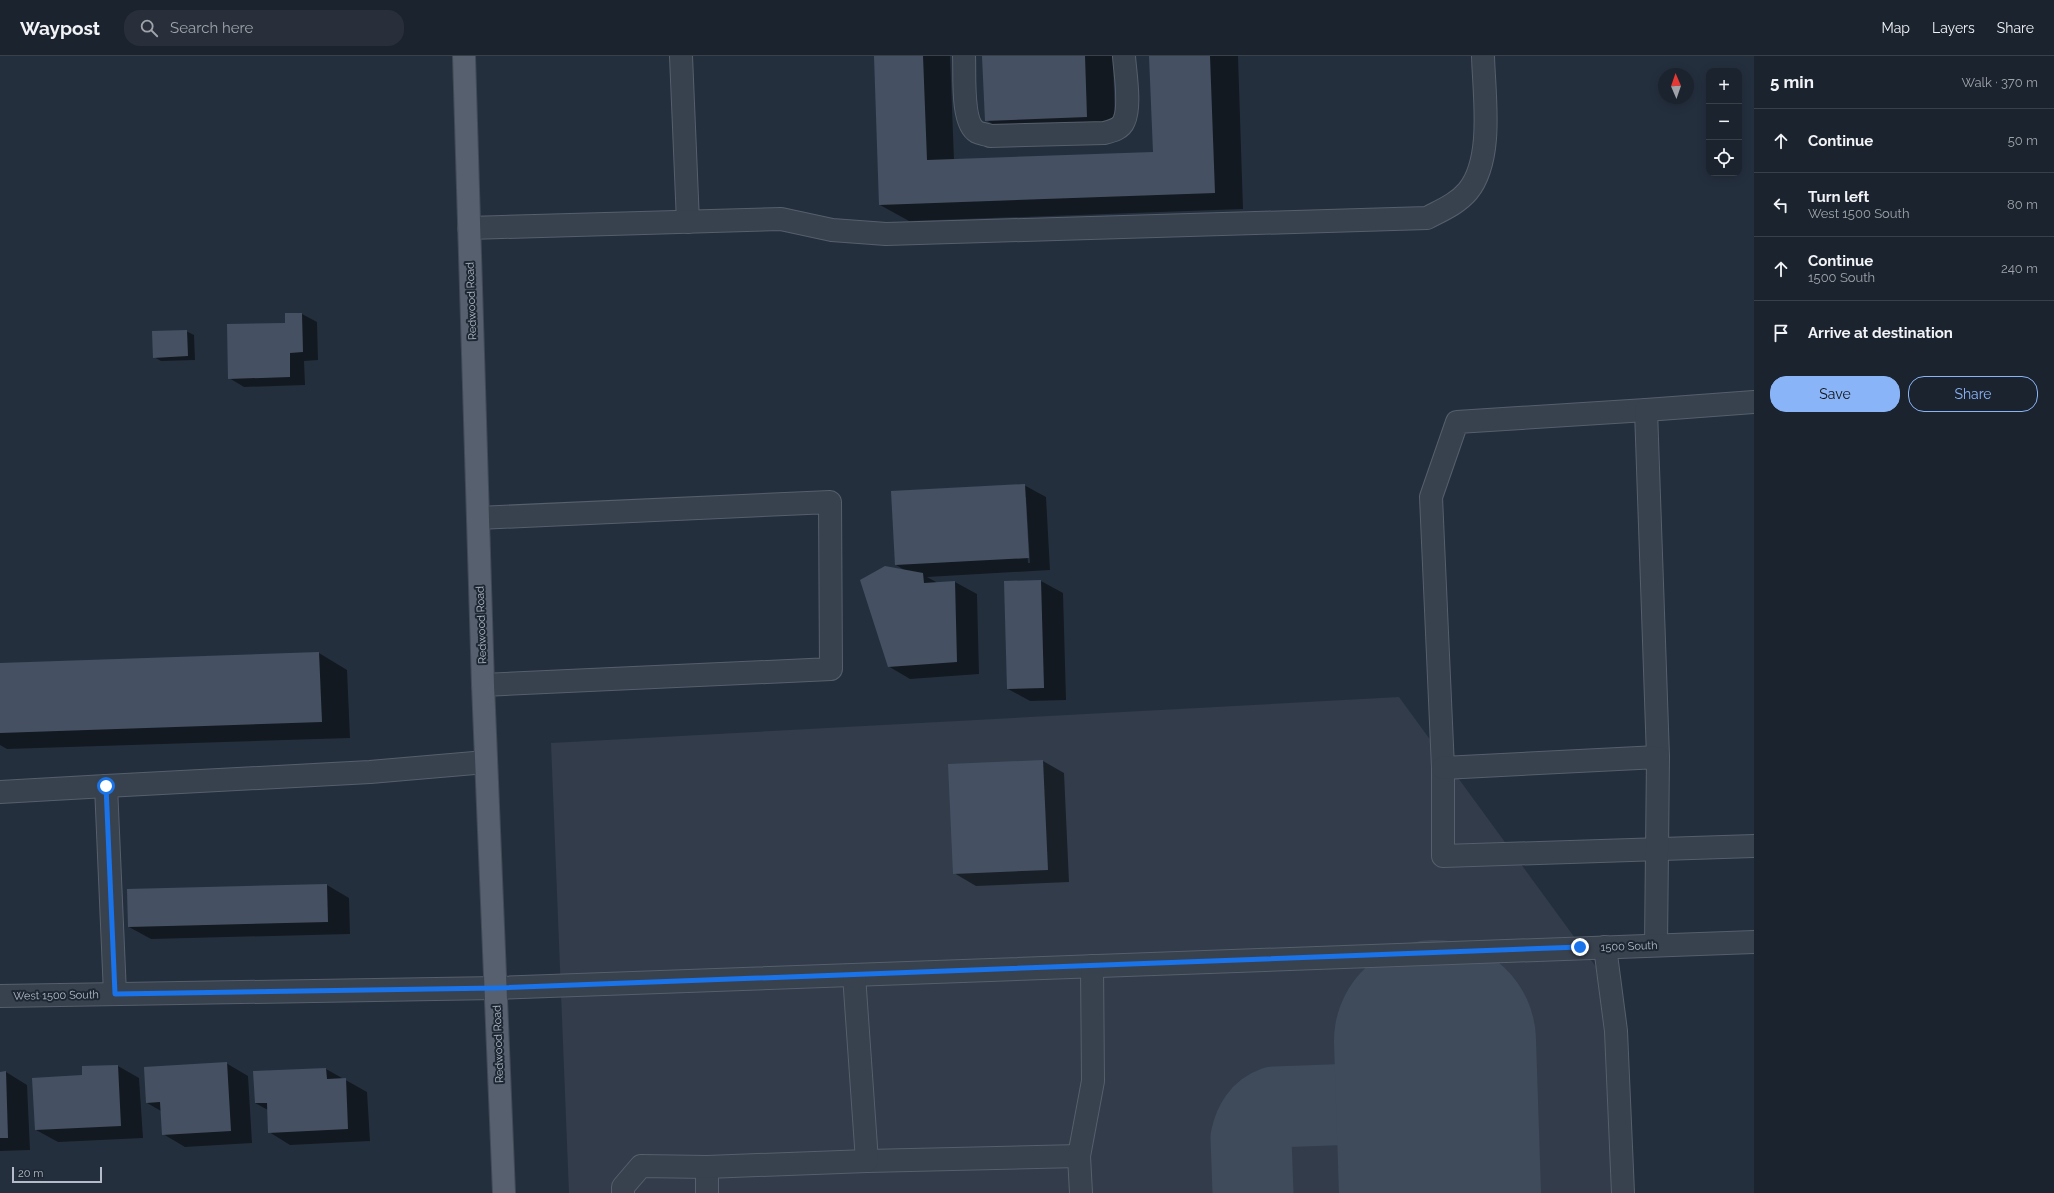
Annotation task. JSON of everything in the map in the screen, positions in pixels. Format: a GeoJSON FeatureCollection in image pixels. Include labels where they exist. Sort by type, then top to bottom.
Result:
{"type":"FeatureCollection","features":[{"type":"Feature","properties":{"kind":"main road","name":"Redwood Road"},"geometry":{"type":"LineString","coordinates":[[464,56],[483,685],[504,1193]]}},
{"type":"Feature","properties":{"kind":"street"},"geometry":{"type":"LineString","coordinates":[[682,56],[688,222]]}},
{"type":"Feature","properties":{"kind":"street"},"geometry":{"type":"LineString","coordinates":[[964,56],[968,121],[976,132],[990,136],[1104,133],[1116,130],[1124,121],[1127,108],[1124,56]]}},
{"type":"Feature","properties":{"kind":"street"},"geometry":{"type":"LineString","coordinates":[[469,228],[781,219],[832,230],[886,234],[1427,218],[1454,204],[1469,190],[1481,164],[1486,136],[1483,56]]}},
{"type":"Feature","properties":{"kind":"street"},"geometry":{"type":"LineString","coordinates":[[1754,402],[1457,422],[1431,497],[1443,768],[1443,856],[1754,846]]}},
{"type":"Feature","properties":{"kind":"street"},"geometry":{"type":"LineString","coordinates":[[1646,410],[1658,757],[1656,945]]}},
{"type":"Feature","properties":{"kind":"street"},"geometry":{"type":"LineString","coordinates":[[478,518],[830,502],[831,669],[483,685]]}},
{"type":"Feature","properties":{"kind":"street"},"geometry":{"type":"LineString","coordinates":[[1443,768],[1658,757]]}},
{"type":"Feature","properties":{"kind":"street"},"geometry":{"type":"LineString","coordinates":[[0,792],[370,772],[486,762]]}},
{"type":"Feature","properties":{"kind":"street"},"geometry":{"type":"LineString","coordinates":[[106,786],[115,994]]}},
{"type":"Feature","properties":{"kind":"street","name":"1500 South"},"geometry":{"type":"LineString","coordinates":[[496,988],[1754,942]]}},
{"type":"Feature","properties":{"kind":"street"},"geometry":{"type":"LineString","coordinates":[[1605,947],[1616,1031],[1623,1193]]}},
{"type":"Feature","properties":{"kind":"street"},"geometry":{"type":"LineString","coordinates":[[1081,1193],[1079,1156],[1093,1081],[1092,966]]}},
{"type":"Feature","properties":{"kind":"street"},"geometry":{"type":"LineString","coordinates":[[854,975],[867,1162]]}},
{"type":"Feature","properties":{"kind":"street","name":"West 1500 South"},"geometry":{"type":"LineString","coordinates":[[0,996],[496,988]]}},
{"type":"Feature","properties":{"kind":"street"},"geometry":{"type":"LineString","coordinates":[[623,1193],[623,1187],[641,1166],[707,1167],[1079,1156]]}},
{"type":"Feature","properties":{"kind":"street"},"geometry":{"type":"LineString","coordinates":[[707,1167],[707,1193]]}},
{"type":"Feature","properties":{"kind":"shaded area"},"geometry":{"type":"Polygon","coordinates":[[[1399,697],[1610,986],[1614,1193],[569,1193],[551,743],[1399,697]]]}},
{"type":"Feature","properties":{"kind":"building"},"geometry":{"type":"Polygon","coordinates":[[[874,56],[923,56],[927,160],[1153,152],[1149,56],[1210,56],[1215,193],[879,205],[874,56]]]}},
{"type":"Feature","properties":{"kind":"building"},"geometry":{"type":"Polygon","coordinates":[[[982,56],[1085,56],[1087,117],[985,121],[982,56]]]}},
{"type":"Feature","properties":{"kind":"building"},"geometry":{"type":"Polygon","coordinates":[[[285,313],[302,313],[303,352],[290,353],[290,377],[228,379],[227,324],[285,323],[285,313]]]}},
{"type":"Feature","properties":{"kind":"building"},"geometry":{"type":"Polygon","coordinates":[[[187,330],[188,356],[153,358],[152,331],[187,330]]]}},
{"type":"Feature","properties":{"kind":"building"},"geometry":{"type":"Polygon","coordinates":[[[1025,484],[1029,558],[895,565],[891,491],[1025,484]]]}},
{"type":"Feature","properties":{"kind":"building"},"geometry":{"type":"Polygon","coordinates":[[[885,566],[923,573],[924,583],[955,581],[957,662],[888,667],[860,580],[885,566]]]}},
{"type":"Feature","properties":{"kind":"building"},"geometry":{"type":"Polygon","coordinates":[[[1041,580],[1044,688],[1007,689],[1004,581],[1041,580]]]}},
{"type":"Feature","properties":{"kind":"building"},"geometry":{"type":"Polygon","coordinates":[[[319,652],[322,722],[0,733],[0,663],[319,652]]]}},
{"type":"Feature","properties":{"kind":"building"},"geometry":{"type":"Polygon","coordinates":[[[1043,760],[1048,870],[953,874],[948,764],[1043,760]]]}},
{"type":"Feature","properties":{"kind":"building"},"geometry":{"type":"Polygon","coordinates":[[[327,884],[328,922],[128,927],[127,889],[327,884]]]}},
{"type":"Feature","properties":{"kind":"building"},"geometry":{"type":"Polygon","coordinates":[[[227,1062],[231,1131],[162,1135],[160,1102],[146,1103],[144,1067],[227,1062]]]}},
{"type":"Feature","properties":{"kind":"building"},"geometry":{"type":"Polygon","coordinates":[[[118,1065],[121,1126],[35,1130],[32,1078],[82,1075],[82,1066],[118,1065]]]}},
{"type":"Feature","properties":{"kind":"building"},"geometry":{"type":"Polygon","coordinates":[[[326,1068],[327,1079],[346,1078],[348,1129],[268,1133],[267,1103],[255,1103],[253,1071],[326,1068]]]}},
{"type":"Feature","properties":{"kind":"building"},"geometry":{"type":"Polygon","coordinates":[[[6,1071],[8,1138],[0,1138],[0,1072],[6,1071]]]}},
{"type":"Feature","properties":{"kind":"taxiway"},"geometry":{"type":"LineString","coordinates":[[1253,1193],[1251,1138],[1254,1128],[1262,1115],[1275,1107],[1383,1103],[1402,1111],[1418,1124],[1431,1140],[1439,1160]]}},
{"type":"Feature","properties":{"kind":"runway"},"geometry":{"type":"LineString","coordinates":[[1435,1041],[1440,1193]]}},
{"type":"Feature","properties":{"kind":"route"},"geometry":{"type":"LineString","coordinates":[[106,786],[115,994],[496,988],[1580,947]]}}]}
